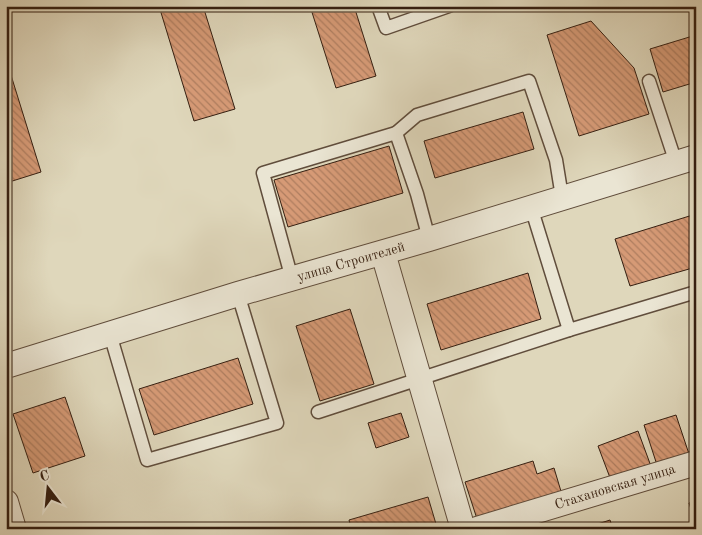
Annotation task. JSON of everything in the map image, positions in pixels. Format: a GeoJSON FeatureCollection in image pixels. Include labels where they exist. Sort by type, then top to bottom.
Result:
{"type":"FeatureCollection","features":[{"type":"Feature","properties":{"kind":"street","name":"улица Строителей"},"geometry":{"type":"LineString","coordinates":[[6,366],[238,294],[383,253],[686,160]]}},
{"type":"Feature","properties":{"kind":"street"},"geometry":{"type":"LineString","coordinates":[[383,253],[463,529]]}},
{"type":"Feature","properties":{"kind":"street","name":"Стахановская улица"},"geometry":{"type":"LineString","coordinates":[[476,529],[696,463]]}},
{"type":"Feature","properties":{"kind":"street"},"geometry":{"type":"LineString","coordinates":[[6,502],[14,529]]}},
{"type":"Feature","properties":{"kind":"lane"},"geometry":{"type":"LineString","coordinates":[[378,6],[386,28],[449,6]]}},
{"type":"Feature","properties":{"kind":"lane"},"geometry":{"type":"LineString","coordinates":[[292,279],[263,173],[396,133],[417,115],[530,81],[556,160],[562,198]]}},
{"type":"Feature","properties":{"kind":"lane"},"geometry":{"type":"LineString","coordinates":[[649,81],[686,160]]}},
{"type":"Feature","properties":{"kind":"lane"},"geometry":{"type":"LineString","coordinates":[[396,133],[417,194],[429,239]]}},
{"type":"Feature","properties":{"kind":"lane"},"geometry":{"type":"LineString","coordinates":[[531,207],[569,330]]}},
{"type":"Feature","properties":{"kind":"lane"},"geometry":{"type":"LineString","coordinates":[[318,412],[569,330],[696,292]]}},
{"type":"Feature","properties":{"kind":"lane"},"geometry":{"type":"LineString","coordinates":[[110,334],[147,460],[277,423],[238,294]]}},
{"type":"Feature","properties":{"kind":"building"},"geometry":{"type":"Polygon","coordinates":[[[159,6],[203,6],[235,109],[194,121],[159,6]]]}},
{"type":"Feature","properties":{"kind":"building"},"geometry":{"type":"Polygon","coordinates":[[[310,6],[354,6],[376,76],[336,88],[310,6]]]}},
{"type":"Feature","properties":{"kind":"building"},"geometry":{"type":"Polygon","coordinates":[[[591,21],[634,68],[649,114],[579,136],[547,35],[591,21]]]}},
{"type":"Feature","properties":{"kind":"building"},"geometry":{"type":"Polygon","coordinates":[[[696,35],[696,82],[663,92],[650,49],[696,35]]]}},
{"type":"Feature","properties":{"kind":"building"},"geometry":{"type":"Polygon","coordinates":[[[6,59],[41,172],[6,183],[6,59]]]}},
{"type":"Feature","properties":{"kind":"building"},"geometry":{"type":"Polygon","coordinates":[[[523,112],[534,149],[435,178],[424,141],[523,112]]]}},
{"type":"Feature","properties":{"kind":"building"},"geometry":{"type":"Polygon","coordinates":[[[389,146],[403,193],[288,227],[274,180],[389,146]]]}},
{"type":"Feature","properties":{"kind":"building"},"geometry":{"type":"Polygon","coordinates":[[[696,214],[696,267],[630,286],[615,239],[696,214]]]}},
{"type":"Feature","properties":{"kind":"building"},"geometry":{"type":"Polygon","coordinates":[[[528,273],[541,319],[441,350],[427,304],[528,273]]]}},
{"type":"Feature","properties":{"kind":"building"},"geometry":{"type":"Polygon","coordinates":[[[350,309],[374,384],[320,401],[296,326],[350,309]]]}},
{"type":"Feature","properties":{"kind":"building"},"geometry":{"type":"Polygon","coordinates":[[[238,358],[253,404],[154,435],[139,389],[238,358]]]}},
{"type":"Feature","properties":{"kind":"building"},"geometry":{"type":"Polygon","coordinates":[[[65,397],[85,456],[33,473],[13,414],[65,397]]]}},
{"type":"Feature","properties":{"kind":"building"},"geometry":{"type":"Polygon","coordinates":[[[401,413],[409,437],[376,448],[368,423],[401,413]]]}},
{"type":"Feature","properties":{"kind":"building"},"geometry":{"type":"Polygon","coordinates":[[[676,415],[689,454],[657,465],[644,425],[676,415]]]}},
{"type":"Feature","properties":{"kind":"building"},"geometry":{"type":"Polygon","coordinates":[[[638,431],[652,469],[612,483],[598,446],[638,431]]]}},
{"type":"Feature","properties":{"kind":"building"},"geometry":{"type":"Polygon","coordinates":[[[533,461],[537,474],[554,468],[563,498],[479,525],[465,482],[533,461]]]}},
{"type":"Feature","properties":{"kind":"building"},"geometry":{"type":"Polygon","coordinates":[[[428,497],[436,524],[419,529],[349,529],[351,528],[349,520],[428,497]]]}},
{"type":"Feature","properties":{"kind":"building"},"geometry":{"type":"Polygon","coordinates":[[[696,501],[696,525],[689,503],[696,501]]]}},
{"type":"Feature","properties":{"kind":"building"},"geometry":{"type":"Polygon","coordinates":[[[610,520],[613,529],[582,529],[610,520]]]}}]}
